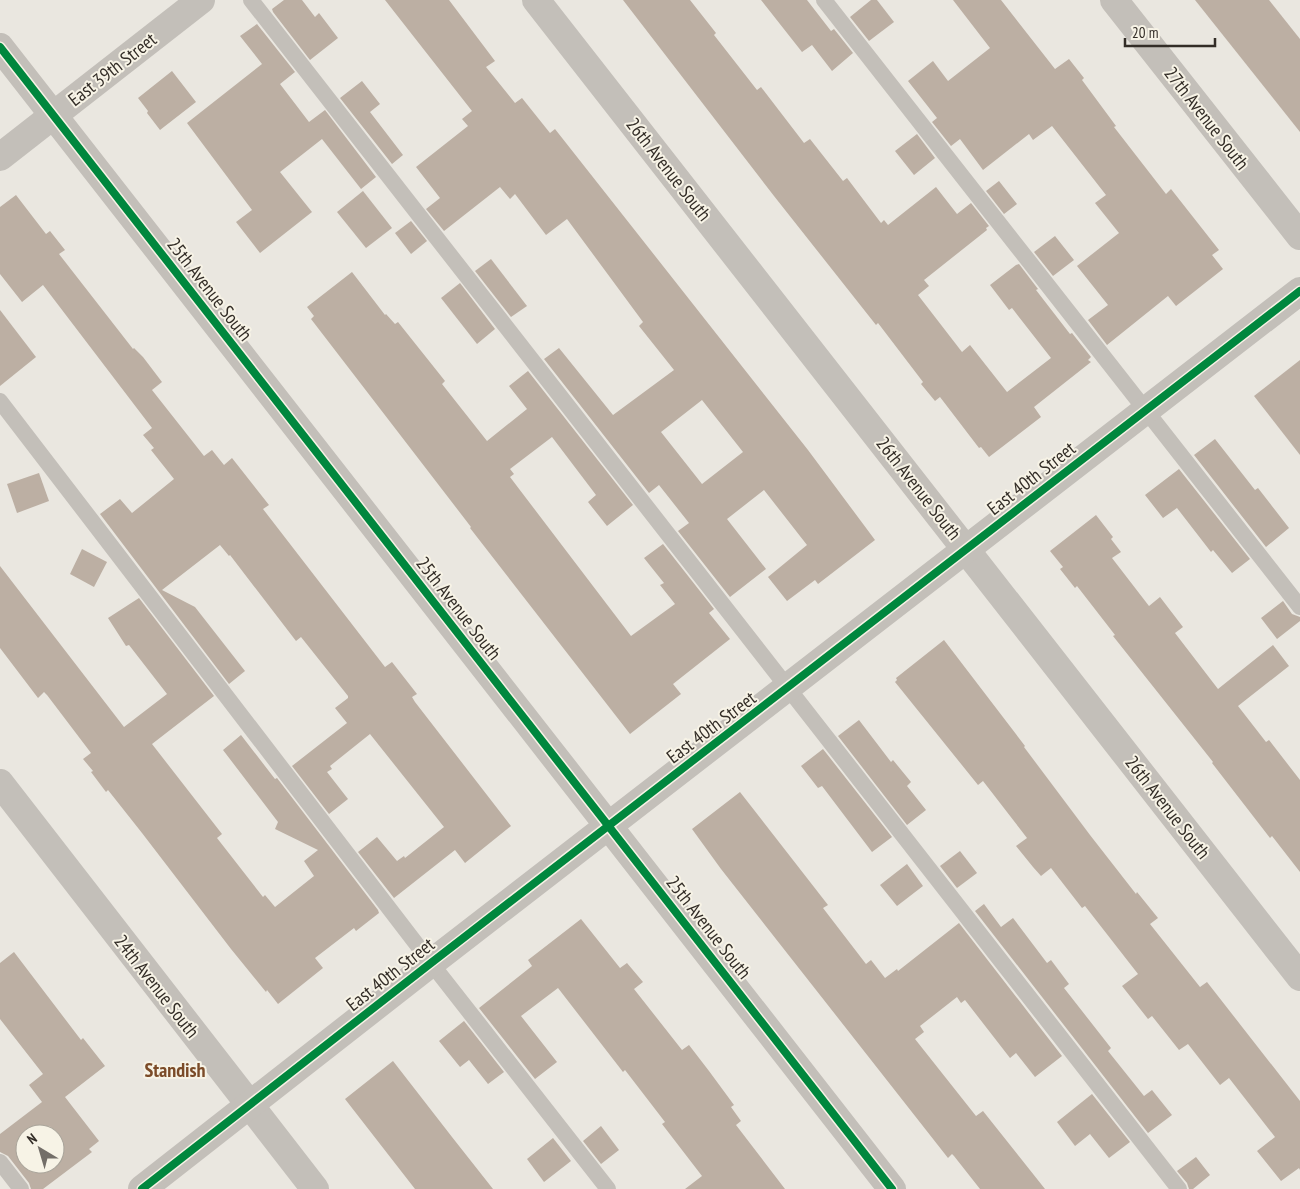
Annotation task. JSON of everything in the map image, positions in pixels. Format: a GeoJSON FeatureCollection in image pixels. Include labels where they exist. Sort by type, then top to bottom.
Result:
{"type":"FeatureCollection","features":[{"type":"Feature","properties":{"kind":"street","name":"East 39th Street"},"geometry":{"type":"LineString","coordinates":[[0,157],[201,0]]}},
{"type":"Feature","properties":{"kind":"street","name":"26th Avenue South"},"geometry":{"type":"LineString","coordinates":[[536,0],[1300,977]]}},
{"type":"Feature","properties":{"kind":"street","name":"27th Avenue South"},"geometry":{"type":"LineString","coordinates":[[1114,0],[1300,236]]}},
{"type":"Feature","properties":{"kind":"street","name":"25th Avenue South"},"geometry":{"type":"LineString","coordinates":[[0,47],[892,1189]]}},
{"type":"Feature","properties":{"kind":"street","name":"East 40th Street"},"geometry":{"type":"LineString","coordinates":[[142,1189],[431,962],[1300,291]]}},
{"type":"Feature","properties":{"kind":"street","name":"24th Avenue South"},"geometry":{"type":"LineString","coordinates":[[0,783],[315,1189]]}},
{"type":"Feature","properties":{"kind":"lane"},"geometry":{"type":"LineString","coordinates":[[250,0],[1178,1189]]}},
{"type":"Feature","properties":{"kind":"lane"},"geometry":{"type":"LineString","coordinates":[[824,0],[1300,607]]}},
{"type":"Feature","properties":{"kind":"lane"},"geometry":{"type":"LineString","coordinates":[[0,402],[608,1189]]}},
{"type":"Feature","properties":{"kind":"lane"},"geometry":{"type":"LineString","coordinates":[[0,1162],[21,1189]]}},
{"type":"Feature","properties":{"kind":"building"},"geometry":{"type":"Polygon","coordinates":[[[284,0],[302,0],[315,17],[319,13],[338,38],[310,60],[273,12],[272,9],[284,0]]]}},
{"type":"Feature","properties":{"kind":"building"},"geometry":{"type":"Polygon","coordinates":[[[385,0],[449,0],[495,61],[486,67],[515,103],[522,98],[550,133],[555,129],[808,450],[875,540],[818,584],[815,580],[787,601],[768,577],[807,545],[764,490],[727,519],[766,569],[730,597],[678,531],[689,523],[659,485],[649,493],[544,359],[559,348],[613,415],[674,370],[639,326],[643,322],[567,219],[546,235],[515,194],[510,199],[500,187],[444,231],[426,209],[440,198],[416,167],[468,126],[462,119],[472,111],[385,0]],[[702,400],[661,432],[702,484],[743,452],[702,400]]]}},
{"type":"Feature","properties":{"kind":"building"},"geometry":{"type":"Polygon","coordinates":[[[623,0],[690,0],[716,33],[714,35],[757,90],[761,87],[804,143],[810,139],[843,181],[847,178],[881,223],[884,220],[888,225],[936,187],[957,214],[971,203],[989,226],[986,228],[987,230],[924,280],[929,286],[918,295],[962,352],[970,345],[1007,392],[1051,358],[1012,308],[1009,310],[990,285],[1016,265],[1019,264],[1038,289],[1036,290],[1070,334],[1072,333],[1091,357],[1088,360],[1091,362],[1034,407],[1041,417],[989,457],[981,447],[979,448],[940,397],[935,401],[921,384],[923,382],[878,323],[876,325],[774,196],[623,0]]]}},
{"type":"Feature","properties":{"kind":"building"},"geometry":{"type":"Polygon","coordinates":[[[761,0],[807,0],[831,31],[834,29],[853,53],[832,71],[812,45],[802,52],[761,0]]]}},
{"type":"Feature","properties":{"kind":"building"},"geometry":{"type":"Polygon","coordinates":[[[871,0],[877,0],[894,22],[869,41],[850,17],[871,0]]]}},
{"type":"Feature","properties":{"kind":"building"},"geometry":{"type":"Polygon","coordinates":[[[953,0],[1001,0],[1055,69],[1069,59],[1116,126],[1114,127],[1166,194],[1171,189],[1219,250],[1212,255],[1223,269],[1176,306],[1168,296],[1107,345],[1088,320],[1108,305],[1077,266],[1119,233],[1095,203],[1106,195],[1052,126],[1033,140],[1029,134],[983,170],[960,139],[951,146],[932,122],[937,118],[908,81],[933,61],[948,81],[990,48],[953,0]]]}},
{"type":"Feature","properties":{"kind":"building"},"geometry":{"type":"Polygon","coordinates":[[[1195,0],[1269,0],[1300,39],[1300,132],[1195,0]]]}},
{"type":"Feature","properties":{"kind":"building"},"geometry":{"type":"Polygon","coordinates":[[[257,24],[295,72],[280,84],[309,122],[325,110],[376,177],[361,189],[322,139],[280,172],[312,212],[260,253],[236,222],[252,210],[187,123],[262,64],[240,36],[257,24]]]}},
{"type":"Feature","properties":{"kind":"building"},"geometry":{"type":"Polygon","coordinates":[[[172,71],[196,102],[160,130],[138,98],[172,71]]]}},
{"type":"Feature","properties":{"kind":"building"},"geometry":{"type":"Polygon","coordinates":[[[362,81],[380,104],[370,112],[403,155],[392,164],[340,98],[362,81]]]}},
{"type":"Feature","properties":{"kind":"building"},"geometry":{"type":"Polygon","coordinates":[[[917,134],[935,158],[914,175],[895,151],[917,134]]]}},
{"type":"Feature","properties":{"kind":"building"},"geometry":{"type":"Polygon","coordinates":[[[999,181],[1017,204],[1004,214],[986,191],[999,181]]]}},
{"type":"Feature","properties":{"kind":"building"},"geometry":{"type":"Polygon","coordinates":[[[363,191],[392,228],[366,248],[337,212],[363,191]]]}},
{"type":"Feature","properties":{"kind":"building"},"geometry":{"type":"Polygon","coordinates":[[[16,195],[46,234],[50,231],[65,250],[59,254],[133,349],[143,357],[162,382],[152,390],[204,456],[212,450],[224,465],[232,458],[269,505],[263,509],[385,667],[392,662],[417,694],[412,697],[415,702],[511,826],[465,863],[455,850],[394,898],[358,852],[377,837],[397,861],[404,856],[405,858],[444,827],[370,734],[330,766],[332,769],[327,772],[348,799],[329,814],[292,766],[347,723],[335,708],[348,696],[301,637],[296,641],[230,555],[220,545],[162,590],[195,607],[245,671],[229,684],[100,514],[120,499],[132,513],[174,479],[151,450],[154,448],[143,435],[152,428],[43,285],[22,302],[0,274],[0,207],[16,195]]]}},
{"type":"Feature","properties":{"kind":"building"},"geometry":{"type":"Polygon","coordinates":[[[411,221],[427,241],[411,254],[395,233],[411,221]]]}},
{"type":"Feature","properties":{"kind":"building"},"geometry":{"type":"Polygon","coordinates":[[[1055,236],[1074,260],[1053,276],[1034,252],[1055,236]]]}},
{"type":"Feature","properties":{"kind":"building"},"geometry":{"type":"Polygon","coordinates":[[[491,259],[527,306],[511,317],[475,271],[491,259]]]}},
{"type":"Feature","properties":{"kind":"building"},"geometry":{"type":"Polygon","coordinates":[[[352,272],[385,315],[395,324],[398,322],[445,381],[442,384],[487,441],[527,409],[509,386],[528,371],[633,505],[607,526],[588,502],[596,495],[552,437],[510,469],[514,474],[510,477],[631,636],[675,604],[660,585],[664,583],[644,558],[663,544],[714,609],[709,613],[730,639],[673,684],[681,694],[630,734],[311,319],[314,316],[307,307],[352,272]]]}},
{"type":"Feature","properties":{"kind":"building"},"geometry":{"type":"Polygon","coordinates":[[[460,283],[495,329],[477,344],[441,298],[460,283]]]}},
{"type":"Feature","properties":{"kind":"building"},"geometry":{"type":"Polygon","coordinates":[[[0,310],[36,357],[0,386],[0,310]]]}},
{"type":"Feature","properties":{"kind":"building"},"geometry":{"type":"Polygon","coordinates":[[[1300,360],[1300,455],[1254,396],[1300,360]]]}},
{"type":"Feature","properties":{"kind":"building"},"geometry":{"type":"Polygon","coordinates":[[[1215,439],[1255,490],[1258,488],[1289,528],[1266,547],[1194,455],[1215,439]]]}},
{"type":"Feature","properties":{"kind":"building"},"geometry":{"type":"Polygon","coordinates":[[[1179,469],[1250,559],[1232,573],[1213,550],[1211,552],[1177,508],[1163,518],[1145,495],[1179,469]]]}},
{"type":"Feature","properties":{"kind":"building"},"geometry":{"type":"Polygon","coordinates":[[[39,473],[49,501],[17,513],[7,484],[39,473]]]}},
{"type":"Feature","properties":{"kind":"building"},"geometry":{"type":"Polygon","coordinates":[[[1096,515],[1113,537],[1111,539],[1121,552],[1112,558],[1149,606],[1160,597],[1183,627],[1175,633],[1218,689],[1273,645],[1289,666],[1238,706],[1266,742],[1269,740],[1300,780],[1300,872],[1272,836],[1270,838],[1213,762],[1113,636],[1115,635],[1077,586],[1075,588],[1060,569],[1063,567],[1050,551],[1096,515]]]}},
{"type":"Feature","properties":{"kind":"building"},"geometry":{"type":"Polygon","coordinates":[[[82,549],[107,562],[94,587],[70,574],[82,549]]]}},
{"type":"Feature","properties":{"kind":"building"},"geometry":{"type":"Polygon","coordinates":[[[0,566],[124,727],[167,694],[129,645],[126,646],[108,618],[139,598],[214,696],[152,744],[222,834],[217,838],[263,897],[265,895],[275,907],[314,876],[304,861],[318,850],[275,829],[278,822],[223,750],[241,735],[275,779],[277,778],[378,910],[379,913],[356,931],[354,928],[315,958],[323,968],[278,1004],[231,949],[108,790],[106,792],[91,772],[93,771],[83,759],[91,753],[47,695],[44,692],[38,698],[0,648],[0,566]]]}},
{"type":"Feature","properties":{"kind":"building"},"geometry":{"type":"Polygon","coordinates":[[[1283,601],[1292,614],[1300,617],[1300,621],[1277,639],[1261,618],[1283,601]]]}},
{"type":"Feature","properties":{"kind":"building"},"geometry":{"type":"Polygon","coordinates":[[[944,640],[1090,835],[1136,894],[1137,892],[1158,918],[1150,924],[1200,987],[1207,982],[1300,1101],[1300,1170],[1299,1168],[1281,1181],[1257,1151],[1275,1137],[1229,1078],[1220,1085],[1188,1044],[1179,1050],[1152,1016],[1148,1019],[1122,986],[1138,974],[1085,906],[1082,908],[1051,868],[1041,876],[1033,867],[1016,846],[1027,838],[983,781],[978,785],[895,682],[896,678],[944,640]]]}},
{"type":"Feature","properties":{"kind":"building"},"geometry":{"type":"Polygon","coordinates":[[[859,720],[891,762],[893,760],[911,782],[907,786],[926,810],[907,825],[838,736],[859,720]]]}},
{"type":"Feature","properties":{"kind":"building"},"geometry":{"type":"Polygon","coordinates":[[[823,749],[892,837],[872,852],[822,786],[818,788],[801,766],[823,749]]]}},
{"type":"Feature","properties":{"kind":"building"},"geometry":{"type":"Polygon","coordinates":[[[740,792],[828,905],[823,908],[866,964],[871,960],[885,978],[897,969],[898,971],[959,923],[1062,1056],[1035,1077],[1016,1053],[1010,1058],[965,1000],[961,1003],[957,997],[920,1026],[924,1032],[915,1039],[976,1116],[983,1111],[1045,1189],[980,1189],[952,1154],[948,1158],[721,869],[692,829],[740,792]]]}},
{"type":"Feature","properties":{"kind":"building"},"geometry":{"type":"Polygon","coordinates":[[[960,851],[977,873],[957,888],[940,866],[960,851]]]}},
{"type":"Feature","properties":{"kind":"building"},"geometry":{"type":"Polygon","coordinates":[[[907,864],[923,886],[897,906],[880,885],[907,864]]]}},
{"type":"Feature","properties":{"kind":"building"},"geometry":{"type":"Polygon","coordinates":[[[984,904],[1001,927],[1013,918],[1047,963],[1051,960],[1069,984],[1064,988],[1111,1048],[1108,1051],[1144,1096],[1152,1090],[1172,1115],[1148,1133],[975,911],[984,904]]]}},
{"type":"Feature","properties":{"kind":"building"},"geometry":{"type":"Polygon","coordinates":[[[581,919],[620,968],[627,963],[643,982],[634,989],[682,1050],[689,1045],[709,1071],[734,1105],[731,1107],[741,1121],[736,1125],[785,1189],[685,1189],[702,1176],[662,1124],[665,1122],[625,1070],[623,1072],[558,988],[521,1016],[557,1062],[535,1079],[479,1008],[532,966],[528,960],[581,919]]]}},
{"type":"Feature","properties":{"kind":"building"},"geometry":{"type":"Polygon","coordinates":[[[14,952],[81,1040],[83,1038],[105,1066],[65,1097],[99,1141],[89,1149],[92,1152],[65,1172],[65,1124],[15,1124],[15,1165],[8,1156],[0,1152],[0,1134],[42,1102],[29,1085],[43,1074],[0,1019],[0,963],[14,952]]]}},
{"type":"Feature","properties":{"kind":"building"},"geometry":{"type":"Polygon","coordinates":[[[464,1021],[504,1072],[488,1084],[469,1060],[460,1067],[439,1041],[464,1021]]]}},
{"type":"Feature","properties":{"kind":"building"},"geometry":{"type":"Polygon","coordinates":[[[393,1061],[493,1189],[415,1189],[345,1099],[393,1061]]]}},
{"type":"Feature","properties":{"kind":"building"},"geometry":{"type":"Polygon","coordinates":[[[1092,1094],[1130,1142],[1109,1158],[1090,1134],[1075,1146],[1057,1122],[1092,1094]]]}},
{"type":"Feature","properties":{"kind":"building"},"geometry":{"type":"Polygon","coordinates":[[[601,1126],[619,1150],[601,1164],[583,1141],[601,1126]]]}},
{"type":"Feature","properties":{"kind":"building"},"geometry":{"type":"Polygon","coordinates":[[[553,1138],[571,1161],[544,1182],[527,1159],[553,1138]]]}},
{"type":"Feature","properties":{"kind":"building"},"geometry":{"type":"Polygon","coordinates":[[[1196,1157],[1210,1175],[1193,1189],[1189,1189],[1187,1183],[1177,1171],[1196,1157]]]}},
{"type":"Feature","properties":{"kind":"building"},"geometry":{"type":"Polygon","coordinates":[[[22,1174],[63,1174],[43,1189],[31,1189],[22,1174]]]}},
{"type":"Feature","properties":{"kind":"cycle path"},"geometry":{"type":"LineString","coordinates":[[0,47],[892,1189]]}},
{"type":"Feature","properties":{"kind":"cycle path"},"geometry":{"type":"LineString","coordinates":[[142,1189],[1300,291]]}},
{"type":"Feature","properties":{"kind":"district","name":"Standish"},"geometry":{"type":"Point","coordinates":[175,1070]}}]}
